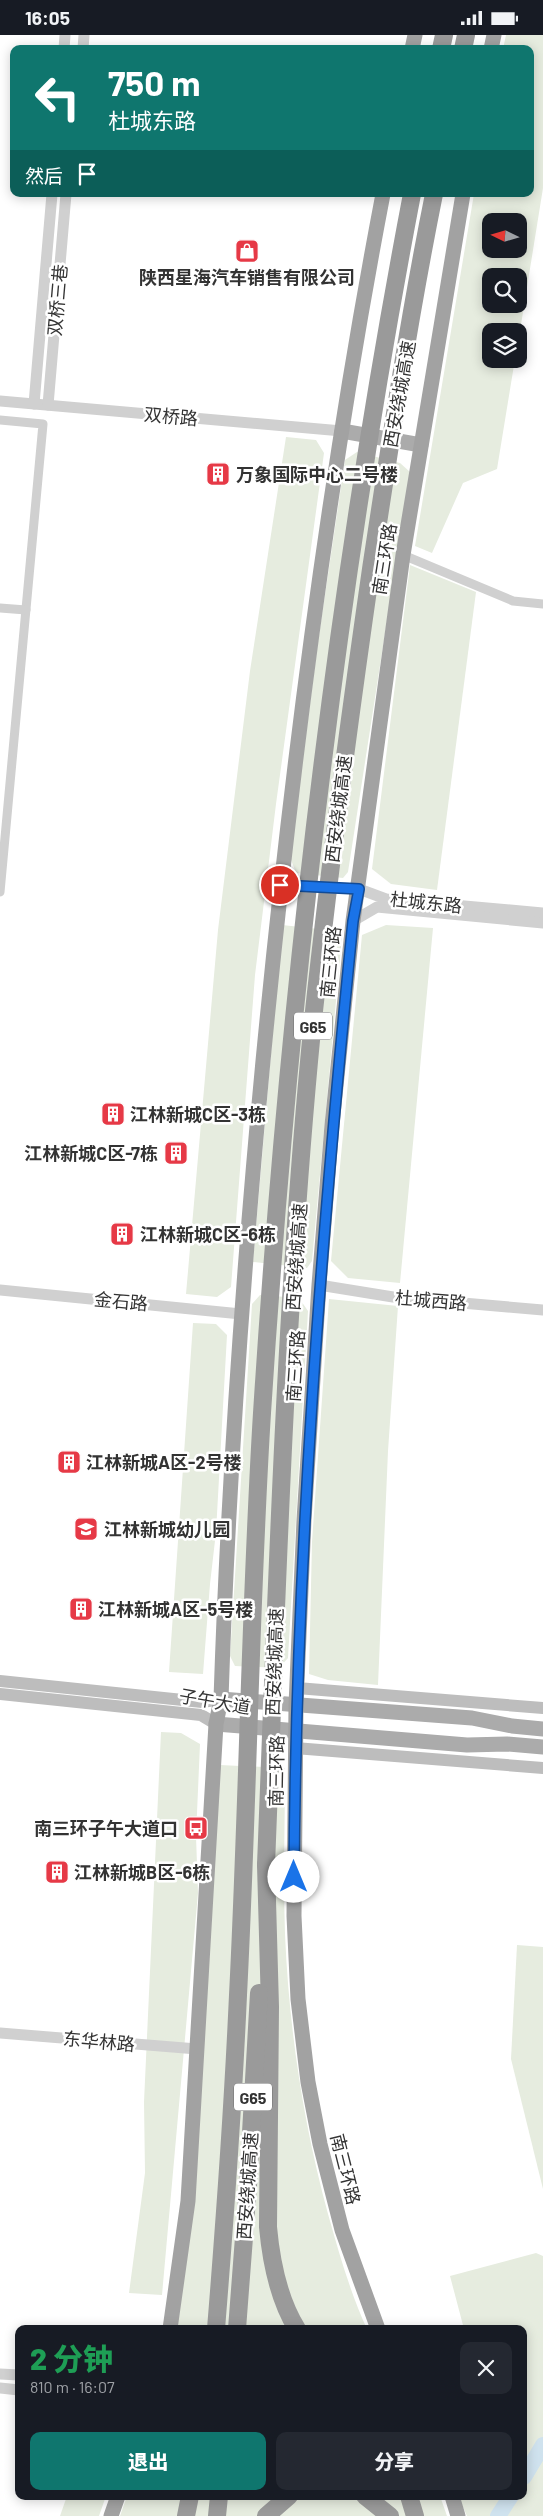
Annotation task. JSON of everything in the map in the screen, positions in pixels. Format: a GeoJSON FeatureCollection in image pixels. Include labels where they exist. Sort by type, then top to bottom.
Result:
{"type":"FeatureCollection","features":[{"type":"Feature","properties":{"kind":"highway"},"geometry":{"type":"LineString","coordinates":[[171,2325],[188,2201],[216,1724],[221,1699],[242,1314],[280,885],[318,589],[342,431],[382,197]]}},
{"type":"Feature","properties":{"kind":"highway","name":"西安绕城高速"},"geometry":{"type":"LineString","coordinates":[[216,2325],[238,1993],[262,1415],[297,975],[322,757],[363,473],[411,197]]}},
{"type":"Feature","properties":{"kind":"highway","name":"西安绕城高速"},"geometry":{"type":"LineString","coordinates":[[237,2325],[248,2185],[266,1865],[280,1512],[297,1228],[312,1031],[343,759],[384,480],[433,197]]}},
{"type":"Feature","properties":{"kind":"highway","name":"南三环路"},"geometry":{"type":"LineString","coordinates":[[377,2325],[340,2221],[320,2144],[308,2082],[298,1999],[294,1916],[296,1705],[304,1521],[319,1285],[332,1125],[353,921],[359,889],[404,555],[462,197]]}},
{"type":"Feature","properties":{"kind":"highway"},"geometry":{"type":"LineString","coordinates":[[266,1865],[270,2007],[268,2227],[270,2249],[281,2287],[295,2325]]}},
{"type":"Feature","properties":{"kind":"highway"},"geometry":{"type":"LineString","coordinates":[[111,2516],[117,2500]]}},
{"type":"Feature","properties":{"kind":"highway"},"geometry":{"type":"LineString","coordinates":[[186,2516],[189,2500]]}},
{"type":"Feature","properties":{"kind":"highway"},"geometry":{"type":"LineString","coordinates":[[196,2516],[198,2500]]}},
{"type":"Feature","properties":{"kind":"highway"},"geometry":{"type":"LineString","coordinates":[[217,2516],[219,2500]]}},
{"type":"Feature","properties":{"kind":"highway"},"geometry":{"type":"LineString","coordinates":[[266,2516],[284,2500]]}},
{"type":"Feature","properties":{"kind":"highway"},"geometry":{"type":"LineString","coordinates":[[370,2500],[390,2516]]}},
{"type":"Feature","properties":{"kind":"highway"},"geometry":{"type":"LineString","coordinates":[[410,2500],[415,2516]]}},
{"type":"Feature","properties":{"kind":"highway"},"geometry":{"type":"LineString","coordinates":[[453,2500],[458,2516]]}},
{"type":"Feature","properties":{"kind":"main road"},"geometry":{"type":"LineString","coordinates":[[342,431],[421,445]]}},
{"type":"Feature","properties":{"kind":"main road","name":"子午大道"},"geometry":{"type":"LineString","coordinates":[[0,1681],[202,1702],[221,1699],[472,1719],[543,1729]]}},
{"type":"Feature","properties":{"kind":"main road"},"geometry":{"type":"LineString","coordinates":[[297,1688],[543,1708]]}},
{"type":"Feature","properties":{"kind":"main road","name":"子午大道"},"geometry":{"type":"LineString","coordinates":[[0,1695],[201,1715],[216,1724],[467,1745],[507,1744],[543,1747]]}},
{"type":"Feature","properties":{"kind":"main road"},"geometry":{"type":"LineString","coordinates":[[295,1749],[543,1769]]}},
{"type":"Feature","properties":{"kind":"street","name":"双桥三巷"},"geometry":{"type":"LineString","coordinates":[[34,404],[52,197]]}},
{"type":"Feature","properties":{"kind":"street","name":"双桥三巷"},"geometry":{"type":"LineString","coordinates":[[48,405],[66,197]]}},
{"type":"Feature","properties":{"kind":"street","name":"双桥路"},"geometry":{"type":"LineString","coordinates":[[0,401],[342,431]]}},
{"type":"Feature","properties":{"kind":"street"},"geometry":{"type":"LineString","coordinates":[[0,420],[42,424],[0,893]]}},
{"type":"Feature","properties":{"kind":"street"},"geometry":{"type":"LineString","coordinates":[[404,555],[513,601],[543,604]]}},
{"type":"Feature","properties":{"kind":"street"},"geometry":{"type":"LineString","coordinates":[[0,608],[26,610]]}},
{"type":"Feature","properties":{"kind":"street","name":"杜城东路"},"geometry":{"type":"LineString","coordinates":[[280,885],[359,889],[386,899],[543,913]]}},
{"type":"Feature","properties":{"kind":"street","name":"杜城东路"},"geometry":{"type":"LineString","coordinates":[[353,921],[377,907],[543,923]]}},
{"type":"Feature","properties":{"kind":"street","name":"杜城西路"},"geometry":{"type":"LineString","coordinates":[[319,1285],[393,1297],[543,1310]]}},
{"type":"Feature","properties":{"kind":"street","name":"金石路"},"geometry":{"type":"LineString","coordinates":[[0,1290],[242,1314]]}},
{"type":"Feature","properties":{"kind":"street","name":"东华林路"},"geometry":{"type":"LineString","coordinates":[[0,2033],[197,2049]]}},
{"type":"Feature","properties":{"kind":"street"},"geometry":{"type":"LineString","coordinates":[[0,2374],[15,2375]]}},
{"type":"Feature","properties":{"kind":"street"},"geometry":{"type":"LineString","coordinates":[[0,2388],[15,2390]]}},
{"type":"Feature","properties":{"kind":"shaded area"},"geometry":{"type":"Polygon","coordinates":[[[506,35],[543,35],[543,188],[527,287],[527,268],[482,268],[482,313],[523,313],[521,323],[482,323],[482,368],[514,368],[497,469],[463,483],[432,553],[415,546],[473,197],[534,197],[534,45],[504,45],[506,35]]]}},
{"type":"Feature","properties":{"kind":"shaded area"},"geometry":{"type":"Polygon","coordinates":[[[286,437],[316,440],[324,453],[276,804],[255,975],[231,1287],[217,1297],[186,1294],[218,930],[250,671],[286,437]]]}},
{"type":"Feature","properties":{"kind":"shaded area"},"geometry":{"type":"Polygon","coordinates":[[[357,452],[400,463],[410,472],[348,872],[343,878],[296,873],[290,857],[318,642],[345,460],[357,452]]]}},
{"type":"Feature","properties":{"kind":"shaded area"},"geometry":{"type":"Polygon","coordinates":[[[410,565],[476,592],[437,890],[391,884],[372,869],[410,565]]]}},
{"type":"Feature","properties":{"kind":"shaded area"},"geometry":{"type":"Polygon","coordinates":[[[282,925],[337,931],[342,936],[312,1261],[307,1268],[253,1262],[282,925]]]}},
{"type":"Feature","properties":{"kind":"shaded area"},"geometry":{"type":"Polygon","coordinates":[[[386,925],[433,928],[400,1283],[348,1278],[331,1261],[362,935],[386,925]]]}},
{"type":"Feature","properties":{"kind":"shaded area"},"geometry":{"type":"Polygon","coordinates":[[[260,1295],[299,1298],[308,1311],[288,1658],[279,1668],[235,1666],[230,1656],[252,1304],[260,1295]]]}},
{"type":"Feature","properties":{"kind":"shaded area"},"geometry":{"type":"Polygon","coordinates":[[[329,1299],[398,1306],[388,1451],[378,1685],[328,1680],[309,1674],[312,1542],[329,1299]]]}},
{"type":"Feature","properties":{"kind":"shaded area"},"geometry":{"type":"Polygon","coordinates":[[[193,1323],[216,1324],[227,1335],[216,1532],[203,1674],[169,1672],[193,1323]]]}},
{"type":"Feature","properties":{"kind":"shaded area"},"geometry":{"type":"Polygon","coordinates":[[[161,1732],[181,1733],[200,1744],[196,1836],[198,1893],[162,2295],[129,2293],[145,2173],[144,2102],[161,1732]]]}},
{"type":"Feature","properties":{"kind":"shaded area"},"geometry":{"type":"Polygon","coordinates":[[[220,1765],[285,1768],[284,1872],[287,1970],[304,2110],[328,2214],[350,2287],[365,2325],[174,2325],[220,1765]]]}},
{"type":"Feature","properties":{"kind":"shaded area"},"geometry":{"type":"Polygon","coordinates":[[[517,1945],[543,1947],[543,2189],[511,2059],[517,1945]]]}},
{"type":"Feature","properties":{"kind":"shaded area"},"geometry":{"type":"Polygon","coordinates":[[[536,2253],[543,2256],[543,2516],[467,2516],[460,2500],[527,2500],[527,2325],[463,2325],[450,2276],[536,2253]]]}},
{"type":"Feature","properties":{"kind":"shaded area"},"geometry":{"type":"Polygon","coordinates":[[[66,2500],[105,2500],[99,2516],[60,2516],[66,2500]]]}},
{"type":"Feature","properties":{"kind":"shaded area"},"geometry":{"type":"Polygon","coordinates":[[[126,2500],[441,2500],[447,2516],[120,2516],[126,2500]]]}},
{"type":"Feature","properties":{"kind":"waterway"},"geometry":{"type":"LineString","coordinates":[[527,2472],[543,2445]]}},
{"type":"Feature","properties":{"kind":"waterway"},"geometry":{"type":"LineString","coordinates":[[498,2516],[508,2500]]}},
{"type":"Feature","properties":{"kind":"place","name":"陕西星海汽车销售有限公司"},"geometry":{"type":"Point","coordinates":[247,251]}},
{"type":"Feature","properties":{"kind":"place","name":"万象国际中心二号楼"},"geometry":{"type":"Point","coordinates":[218,474]}},
{"type":"Feature","properties":{"kind":"place","name":"江林新城C区-3栋"},"geometry":{"type":"Point","coordinates":[113,1114]}},
{"type":"Feature","properties":{"kind":"place","name":"江林新城C区-7栋"},"geometry":{"type":"Point","coordinates":[176,1153]}},
{"type":"Feature","properties":{"kind":"place","name":"江林新城C区-6栋"},"geometry":{"type":"Point","coordinates":[122,1234]}},
{"type":"Feature","properties":{"kind":"place","name":"江林新城A区-2号楼"},"geometry":{"type":"Point","coordinates":[69,1462]}},
{"type":"Feature","properties":{"kind":"place","name":"江林新城幼儿园"},"geometry":{"type":"Point","coordinates":[86,1529]}},
{"type":"Feature","properties":{"kind":"place","name":"江林新城A区-5号楼"},"geometry":{"type":"Point","coordinates":[81,1609]}},
{"type":"Feature","properties":{"kind":"place","name":"南三环子午大道口"},"geometry":{"type":"Point","coordinates":[196,1828]}},
{"type":"Feature","properties":{"kind":"place","name":"江林新城B区-6栋"},"geometry":{"type":"Point","coordinates":[57,1872]}},
{"type":"Feature","properties":{"kind":"route"},"geometry":{"type":"LineString","coordinates":[[280,885],[359,889],[353,921],[332,1125],[319,1285],[305,1501],[296,1705],[294,1877]]}}]}
